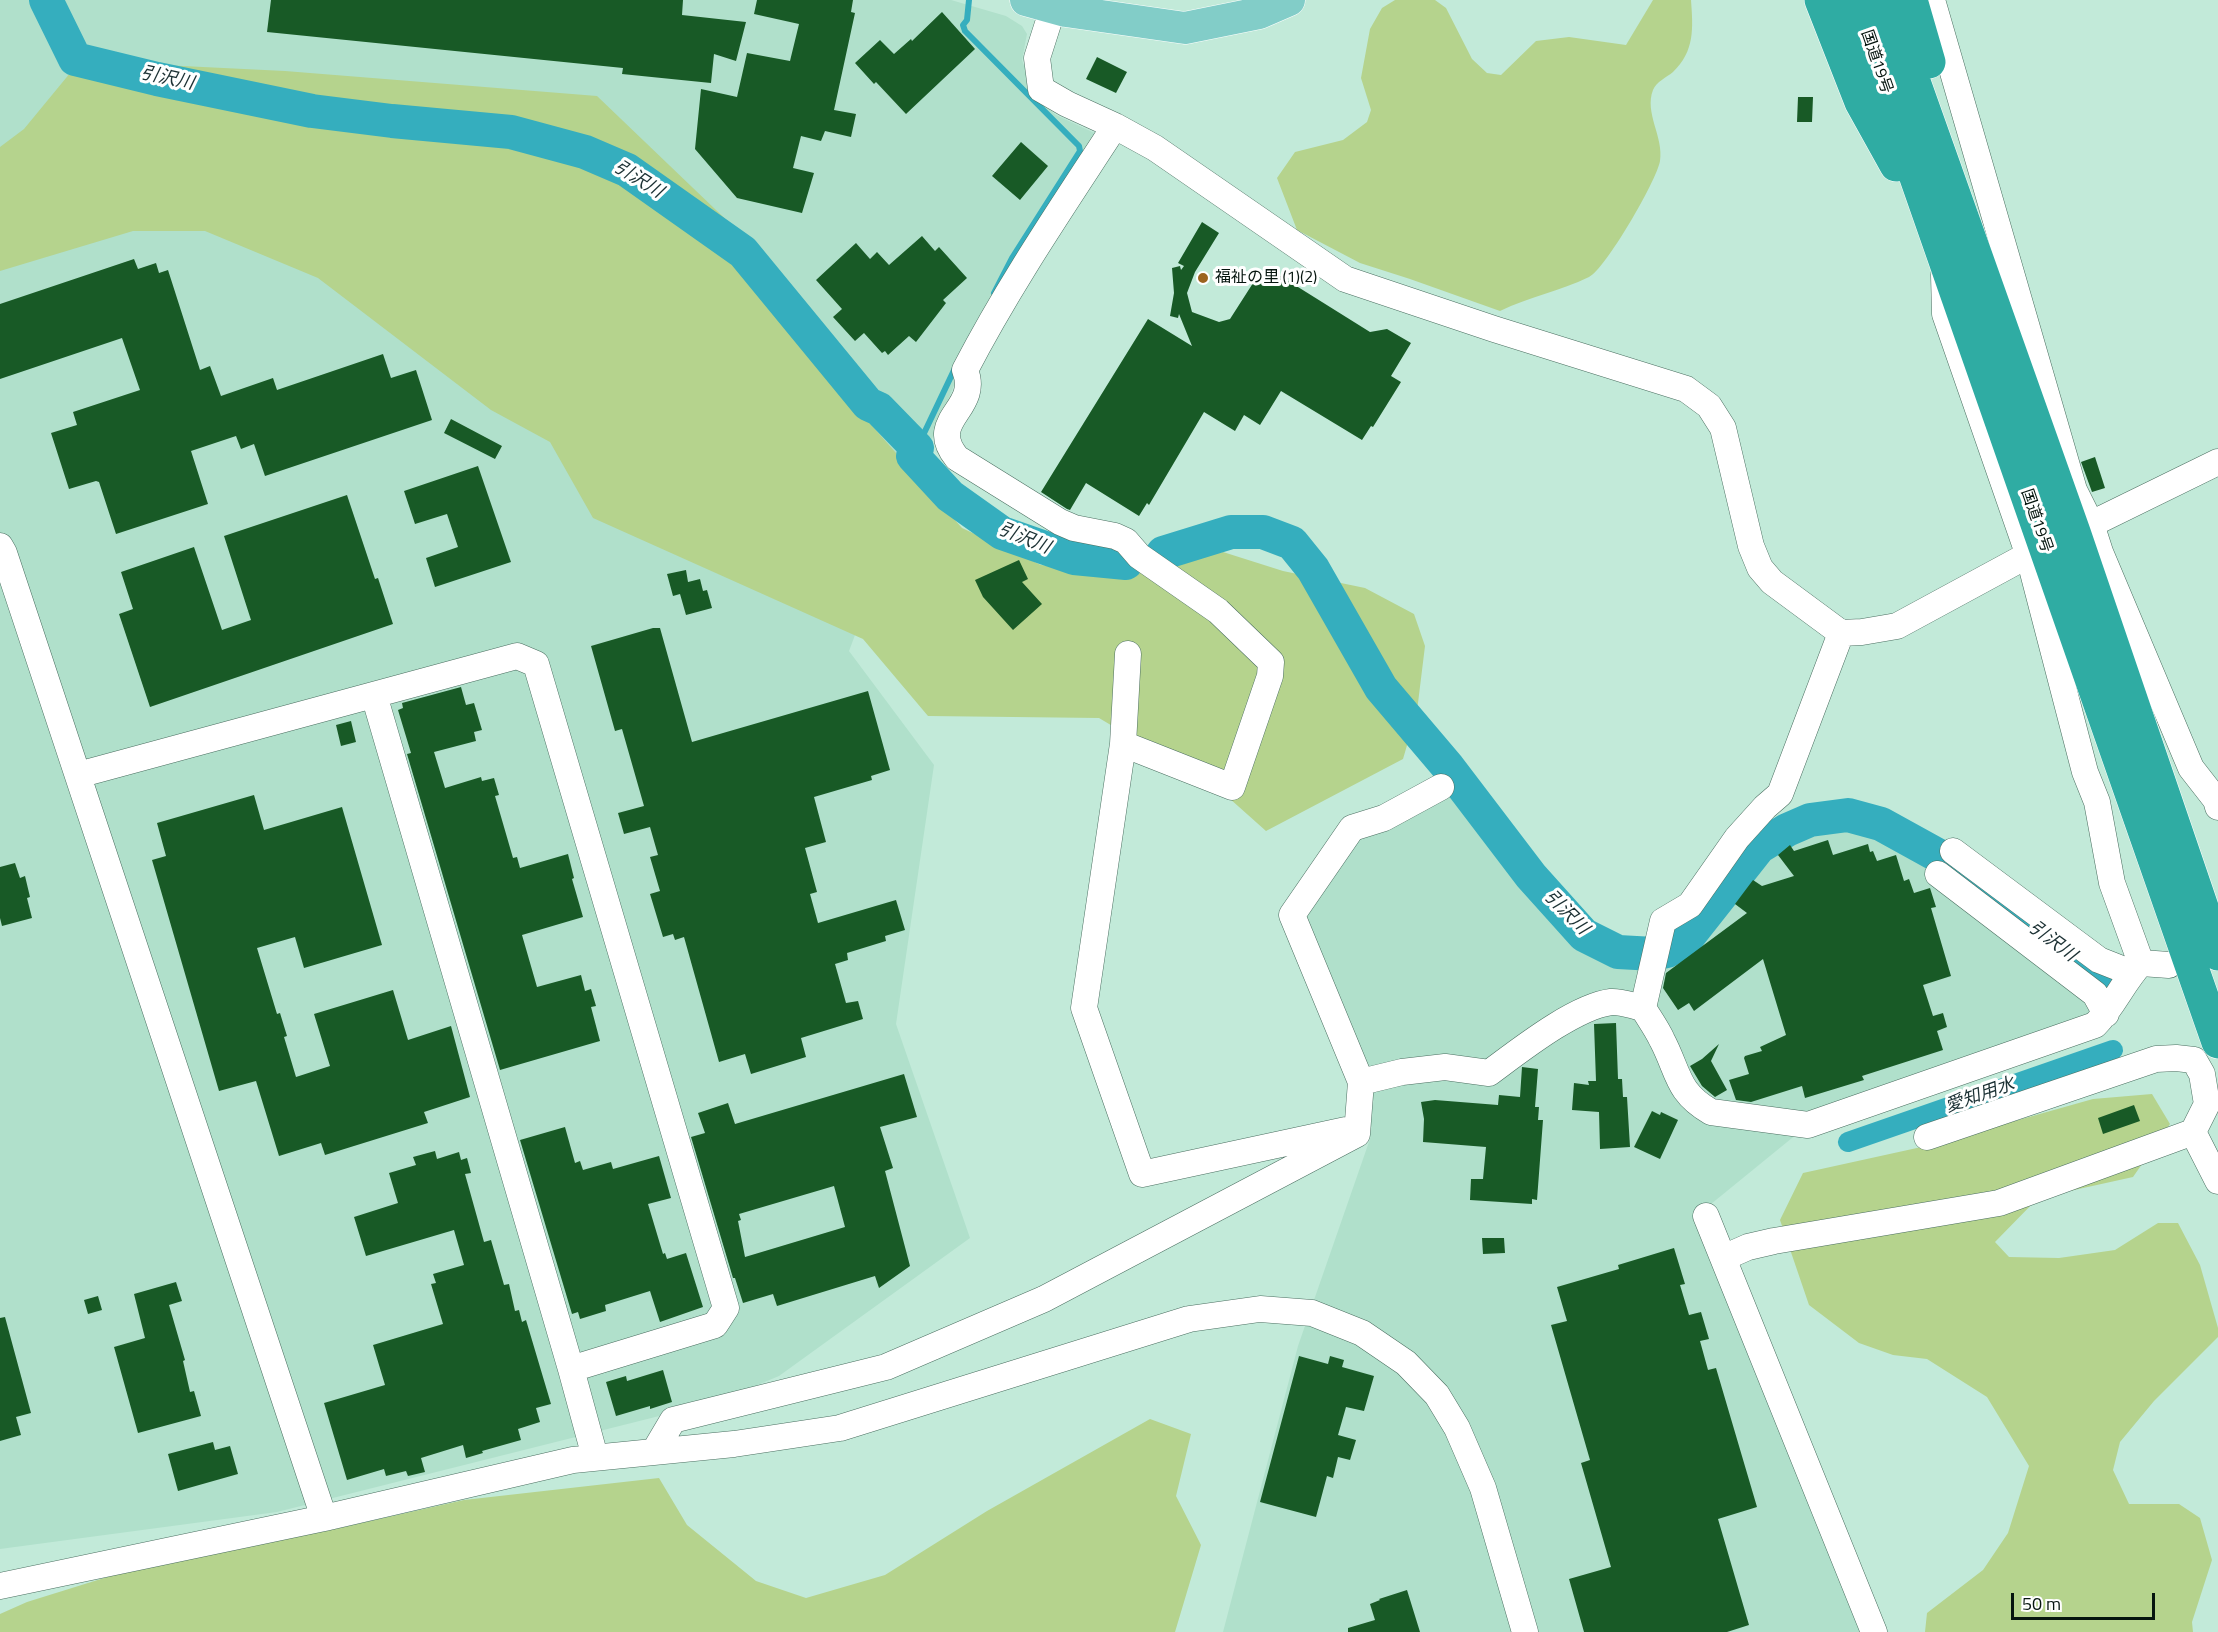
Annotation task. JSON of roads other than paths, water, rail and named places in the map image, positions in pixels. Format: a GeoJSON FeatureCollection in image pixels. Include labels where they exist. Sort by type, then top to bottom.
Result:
{"type":"FeatureCollection","features":[{"type":"Feature","properties":{"kind":"highway"},"geometry":{"type":"LineString","coordinates":[[1821,0],[1861,102],[1955,241]]}},
{"type":"Feature","properties":{"kind":"highway","name":"国道19号"},"geometry":{"type":"LineString","coordinates":[[1854,0],[1955,241],[2083,528],[2218,954]]}},
{"type":"Feature","properties":{"kind":"highway","name":"国道19号"},"geometry":{"type":"LineString","coordinates":[[1885,0],[1955,241],[2036,550],[2218,1042]]}},
{"type":"Feature","properties":{"kind":"highway"},"geometry":{"type":"LineString","coordinates":[[1911,0],[1930,66],[1955,241]]}},
{"type":"Feature","properties":{"kind":"main road"},"geometry":{"type":"LineString","coordinates":[[1040,4],[1185,28],[1258,13],[1289,0]]}},
{"type":"Feature","properties":{"kind":"street"},"geometry":{"type":"LineString","coordinates":[[1932,0],[2083,528],[2100,552],[2182,771],[2216,800],[2218,807]]}},
{"type":"Feature","properties":{"kind":"street"},"geometry":{"type":"LineString","coordinates":[[1040,4],[1037,58],[1041,89],[1155,148],[1345,279],[1494,329],[1686,388],[1709,406],[1723,428],[1751,546],[1760,568],[1772,582],[1841,633],[1897,626],[2036,550],[2085,772],[2107,799],[2112,883],[2136,968],[2106,1014],[2095,1025],[1808,1125],[1711,1112],[1696,1104],[1683,1089],[1663,1041],[1643,1008],[1662,921],[1690,904],[1737,838],[1764,807],[1780,794],[1841,633]]}},
{"type":"Feature","properties":{"kind":"street"},"geometry":{"type":"LineString","coordinates":[[1115,126],[1018,275],[986,331],[965,370],[970,382],[966,397],[948,426],[946,437],[949,448],[957,458],[1060,522],[1074,528],[1114,536],[1126,541],[1139,556],[1218,611],[1271,662],[1270,676],[1232,787],[1123,744]]}},
{"type":"Feature","properties":{"kind":"street"},"geometry":{"type":"LineString","coordinates":[[2083,528],[2218,462]]}},
{"type":"Feature","properties":{"kind":"street"},"geometry":{"type":"LineString","coordinates":[[0,546],[324,1518]]}},
{"type":"Feature","properties":{"kind":"street"},"geometry":{"type":"LineString","coordinates":[[1128,654],[1123,744],[1083,1008],[1142,1174],[1358,1127]]}},
{"type":"Feature","properties":{"kind":"street"},"geometry":{"type":"LineString","coordinates":[[78,775],[517,656],[536,664],[726,1308],[715,1325],[571,1369]]}},
{"type":"Feature","properties":{"kind":"street"},"geometry":{"type":"LineString","coordinates":[[374,695],[595,1457]]}},
{"type":"Feature","properties":{"kind":"street"},"geometry":{"type":"LineString","coordinates":[[654,1452],[673,1420],[886,1367],[1044,1299],[1357,1134],[1361,1082],[1292,915],[1352,828],[1384,818],[1441,787]]}},
{"type":"Feature","properties":{"kind":"street"},"geometry":{"type":"LineString","coordinates":[[1953,850],[2099,960],[2136,968],[2169,965]]}},
{"type":"Feature","properties":{"kind":"street"},"geometry":{"type":"LineString","coordinates":[[1938,874],[2095,994],[2106,1014]]}},
{"type":"Feature","properties":{"kind":"street"},"geometry":{"type":"LineString","coordinates":[[1361,1082],[1402,1072],[1445,1067],[1489,1073],[1532,1041],[1586,1010],[1611,1002],[1643,1008]]}},
{"type":"Feature","properties":{"kind":"street"},"geometry":{"type":"LineString","coordinates":[[1723,1258],[1748,1246],[1999,1203],[2193,1132],[2207,1104],[2202,1074],[2194,1060],[2156,1059],[1927,1137]]}},
{"type":"Feature","properties":{"kind":"street"},"geometry":{"type":"LineString","coordinates":[[2193,1132],[2218,1181]]}},
{"type":"Feature","properties":{"kind":"street"},"geometry":{"type":"LineString","coordinates":[[1706,1216],[1874,1632]]}},
{"type":"Feature","properties":{"kind":"street"},"geometry":{"type":"LineString","coordinates":[[0,1586],[324,1518],[573,1460],[734,1444],[840,1428],[1189,1319],[1260,1308],[1312,1313],[1362,1333],[1406,1364],[1437,1395],[1457,1428],[1483,1488],[1525,1632]]}},
{"type":"Feature","properties":{"kind":"waterway","name":"引沢川"},"geometry":{"type":"LineString","coordinates":[[46,0],[75,59],[157,79],[312,111],[511,132],[585,152],[627,170],[743,252],[868,404],[879,409],[917,448],[913,456],[950,496],[1002,533],[1074,558],[1126,563]]}},
{"type":"Feature","properties":{"kind":"waterway"},"geometry":{"type":"LineString","coordinates":[[969,0],[967,20],[963,25],[965,31],[1079,146],[1080,151],[1012,258],[994,293]]}},
{"type":"Feature","properties":{"kind":"waterway"},"geometry":{"type":"LineString","coordinates":[[917,448],[956,366]]}},
{"type":"Feature","properties":{"kind":"waterway","name":"引沢川"},"geometry":{"type":"LineString","coordinates":[[1163,553],[1231,532],[1263,532],[1292,543],[1313,569],[1381,688],[1448,767],[1531,876],[1584,935],[1618,952],[1654,954],[1667,951],[1684,942],[1759,847],[1787,830],[1810,820],[1848,815],[1881,824],[1939,856],[2112,987]]}},
{"type":"Feature","properties":{"kind":"waterway","name":"愛知用水"},"geometry":{"type":"LineString","coordinates":[[1848,1142],[2113,1050]]}},
{"type":"Feature","properties":{"kind":"place","name":"福祉の里 (1)(2)"},"geometry":{"type":"Point","coordinates":[1203,278]}}]}
